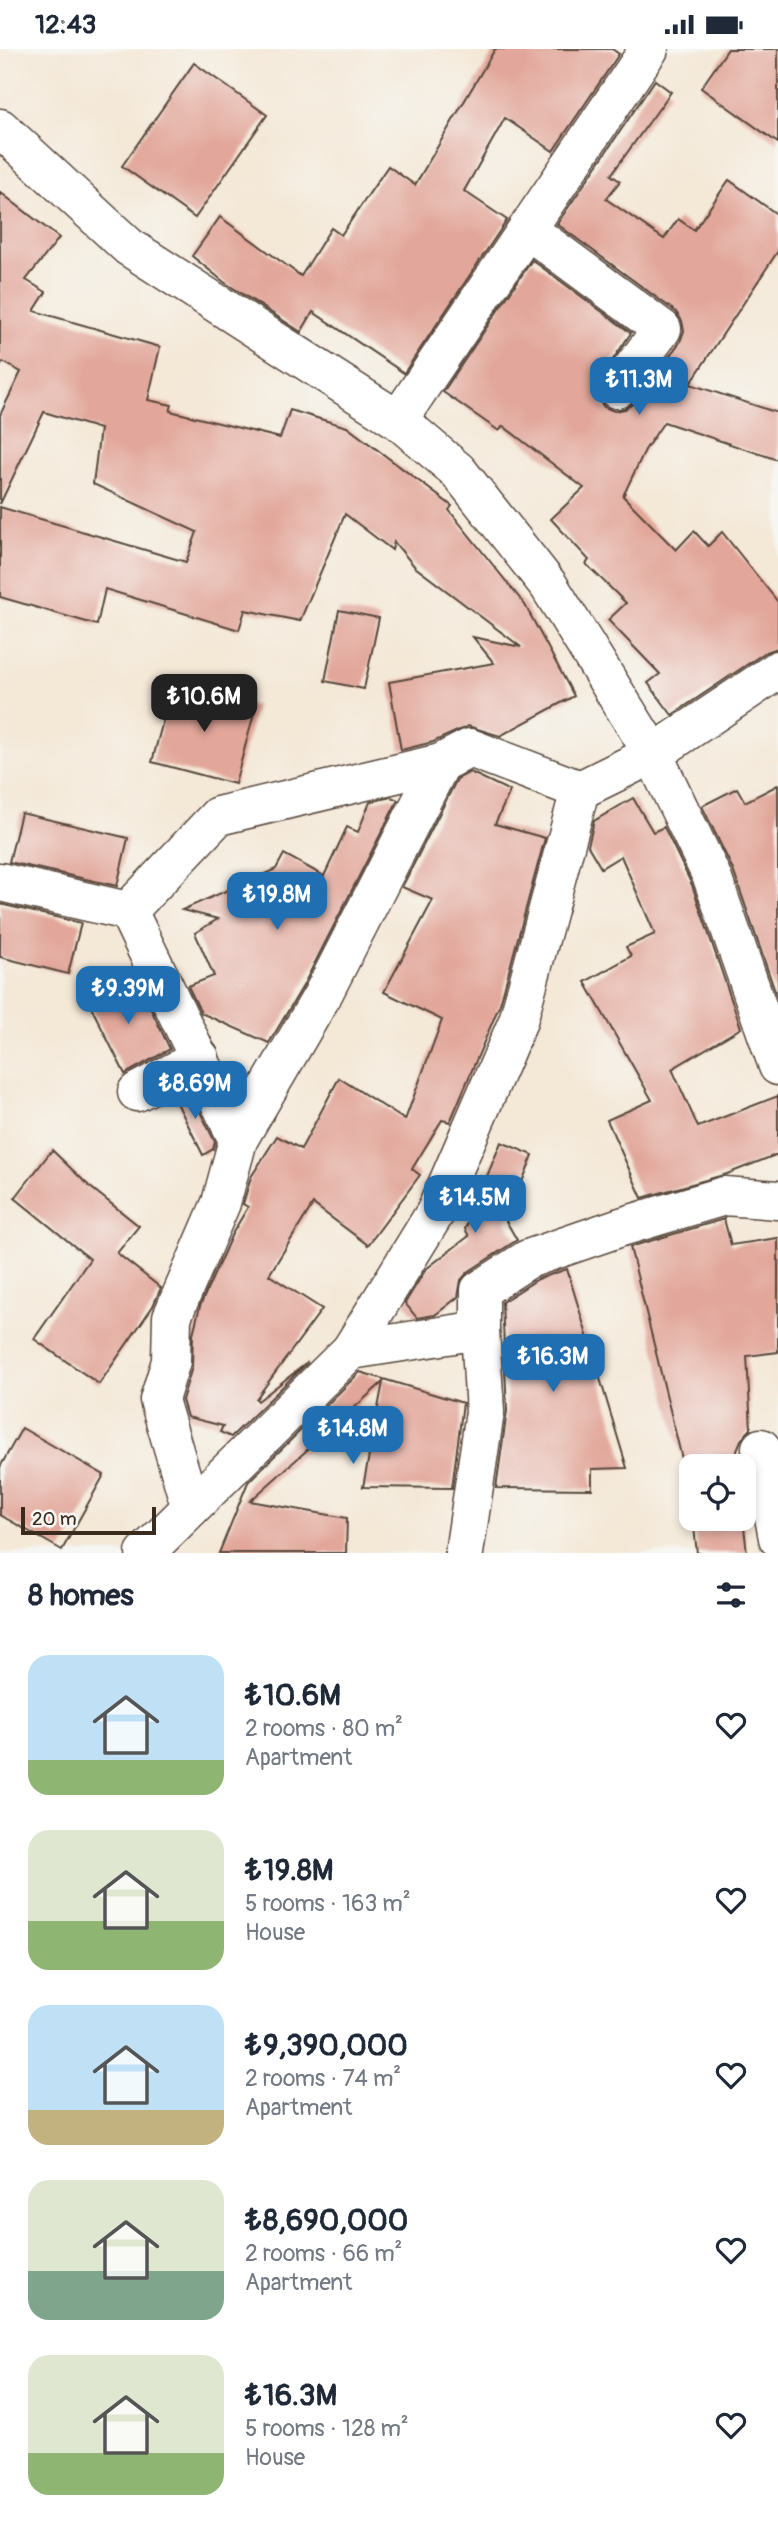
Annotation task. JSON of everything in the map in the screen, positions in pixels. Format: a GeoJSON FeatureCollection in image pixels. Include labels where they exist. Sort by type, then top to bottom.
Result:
{"type":"FeatureCollection","features":[{"type":"Feature","properties":{"kind":"street"},"geometry":{"type":"LineString","coordinates":[[398,420],[649,49]]}},
{"type":"Feature","properties":{"kind":"street"},"geometry":{"type":"LineString","coordinates":[[1,130],[129,247],[398,420],[457,471],[549,586],[653,754],[712,877],[778,1066]]}},
{"type":"Feature","properties":{"kind":"street"},"geometry":{"type":"LineString","coordinates":[[528,230],[662,329],[617,389]]}},
{"type":"Feature","properties":{"kind":"street"},"geometry":{"type":"LineString","coordinates":[[128,911],[218,816],[441,764],[470,748],[580,790],[653,754],[778,670]]}},
{"type":"Feature","properties":{"kind":"street"},"geometry":{"type":"LineString","coordinates":[[190,1505],[159,1400],[171,1361],[172,1317],[221,1203],[238,1140],[322,996],[441,764]]}},
{"type":"Feature","properties":{"kind":"street"},"geometry":{"type":"LineString","coordinates":[[145,1553],[190,1505],[351,1350],[435,1213],[518,1021],[580,790]]}},
{"type":"Feature","properties":{"kind":"street"},"geometry":{"type":"LineString","coordinates":[[0,882],[128,911]]}},
{"type":"Feature","properties":{"kind":"street"},"geometry":{"type":"LineString","coordinates":[[128,911],[238,1140]]}},
{"type":"Feature","properties":{"kind":"street"},"geometry":{"type":"LineString","coordinates":[[137,1092],[200,1058]]}},
{"type":"Feature","properties":{"kind":"street"},"geometry":{"type":"LineString","coordinates":[[464,1553],[485,1412],[480,1290],[528,1259],[724,1196],[778,1199]]}},
{"type":"Feature","properties":{"kind":"street"},"geometry":{"type":"LineString","coordinates":[[351,1350],[480,1330]]}},
{"type":"Feature","properties":{"kind":"street"},"geometry":{"type":"LineString","coordinates":[[761,1448],[778,1538]]}},
{"type":"Feature","properties":{"kind":"building"},"geometry":{"type":"Polygon","coordinates":[[[495,49],[612,49],[619,54],[553,151],[505,118],[464,191],[507,220],[404,373],[313,312],[301,332],[224,282],[192,256],[220,217],[301,276],[331,228],[341,235],[388,166],[415,185],[495,49]]]}},
{"type":"Feature","properties":{"kind":"building"},"geometry":{"type":"Polygon","coordinates":[[[728,49],[778,49],[778,143],[701,88],[728,49]]]}},
{"type":"Feature","properties":{"kind":"building"},"geometry":{"type":"Polygon","coordinates":[[[194,63],[267,115],[195,218],[122,166],[194,63]]]}},
{"type":"Feature","properties":{"kind":"building"},"geometry":{"type":"Polygon","coordinates":[[[655,80],[671,92],[611,175],[620,181],[606,199],[664,239],[678,219],[694,230],[729,180],[778,215],[778,251],[690,384],[778,413],[778,460],[664,422],[645,450],[623,496],[676,550],[694,531],[708,546],[722,532],[778,602],[778,648],[766,652],[672,715],[648,683],[660,674],[608,620],[626,603],[586,564],[589,560],[551,519],[584,488],[503,426],[499,431],[443,392],[532,260],[631,333],[595,386],[597,397],[604,407],[614,411],[625,409],[634,403],[680,342],[684,331],[676,312],[557,224],[655,80]]]}},
{"type":"Feature","properties":{"kind":"building"},"geometry":{"type":"Polygon","coordinates":[[[0,192],[59,238],[26,280],[46,292],[34,311],[160,347],[148,400],[172,405],[170,411],[280,438],[290,410],[347,427],[452,506],[449,510],[525,605],[574,696],[500,736],[468,726],[433,742],[401,750],[389,682],[494,663],[473,637],[521,647],[415,567],[394,542],[392,550],[345,514],[300,621],[245,610],[239,630],[105,589],[97,625],[0,597],[0,507],[186,562],[197,532],[93,484],[100,429],[44,412],[0,504],[0,415],[21,372],[3,362],[0,367],[0,192]]]}},
{"type":"Feature","properties":{"kind":"building"},"geometry":{"type":"Polygon","coordinates":[[[339,610],[379,618],[364,689],[325,681],[339,610]]]}},
{"type":"Feature","properties":{"kind":"building"},"geometry":{"type":"Polygon","coordinates":[[[173,683],[256,706],[235,784],[152,762],[173,683]]]}},
{"type":"Feature","properties":{"kind":"building"},"geometry":{"type":"Polygon","coordinates":[[[470,772],[510,791],[495,824],[545,838],[500,1004],[450,1122],[442,1120],[412,1169],[420,1175],[368,1245],[313,1204],[269,1275],[322,1309],[256,1399],[258,1401],[308,1362],[231,1437],[220,1432],[223,1426],[187,1417],[182,1400],[192,1367],[193,1334],[200,1306],[232,1234],[248,1207],[243,1204],[251,1177],[277,1136],[301,1149],[339,1078],[405,1120],[442,1020],[384,992],[433,900],[402,887],[457,779],[470,772]]]}},
{"type":"Feature","properties":{"kind":"building"},"geometry":{"type":"Polygon","coordinates":[[[778,785],[778,1000],[733,870],[702,806],[737,788],[745,802],[778,785]]]}},
{"type":"Feature","properties":{"kind":"building"},"geometry":{"type":"Polygon","coordinates":[[[391,797],[398,800],[303,986],[269,1043],[201,1013],[188,986],[214,976],[195,933],[218,919],[182,910],[276,869],[284,854],[324,876],[347,827],[358,832],[370,802],[391,797]]]}},
{"type":"Feature","properties":{"kind":"building"},"geometry":{"type":"Polygon","coordinates":[[[633,798],[653,832],[664,827],[692,885],[741,1028],[672,1069],[698,1127],[778,1096],[778,1154],[727,1174],[642,1198],[607,1120],[652,1100],[585,982],[631,956],[626,947],[655,934],[621,856],[601,868],[588,846],[594,821],[633,798]]]}},
{"type":"Feature","properties":{"kind":"building"},"geometry":{"type":"Polygon","coordinates":[[[21,813],[128,838],[117,886],[9,862],[21,813]]]}},
{"type":"Feature","properties":{"kind":"building"},"geometry":{"type":"Polygon","coordinates":[[[0,904],[81,923],[68,974],[0,957],[0,904]]]}},
{"type":"Feature","properties":{"kind":"building"},"geometry":{"type":"Polygon","coordinates":[[[124,976],[139,1006],[148,1003],[170,1049],[125,1074],[87,999],[124,976]]]}},
{"type":"Feature","properties":{"kind":"building"},"geometry":{"type":"Polygon","coordinates":[[[189,1089],[215,1142],[213,1149],[203,1155],[174,1097],[189,1089]]]}},
{"type":"Feature","properties":{"kind":"building"},"geometry":{"type":"Polygon","coordinates":[[[501,1142],[533,1155],[506,1221],[517,1240],[468,1272],[461,1280],[458,1297],[435,1315],[417,1318],[405,1303],[426,1269],[469,1236],[465,1229],[481,1191],[479,1175],[484,1184],[501,1142]]]}},
{"type":"Feature","properties":{"kind":"building"},"geometry":{"type":"Polygon","coordinates":[[[52,1150],[89,1186],[139,1226],[117,1253],[161,1288],[153,1306],[99,1384],[34,1339],[90,1259],[15,1198],[52,1150]]]}},
{"type":"Feature","properties":{"kind":"building"},"geometry":{"type":"Polygon","coordinates":[[[724,1219],[731,1245],[778,1238],[778,1352],[747,1356],[751,1429],[741,1440],[737,1454],[681,1454],[630,1247],[724,1219]]]}},
{"type":"Feature","properties":{"kind":"building"},"geometry":{"type":"Polygon","coordinates":[[[567,1269],[627,1468],[592,1469],[592,1489],[496,1488],[507,1411],[502,1302],[538,1279],[567,1269]]]}},
{"type":"Feature","properties":{"kind":"building"},"geometry":{"type":"Polygon","coordinates":[[[360,1372],[463,1403],[452,1488],[363,1487],[383,1382],[250,1501],[347,1518],[346,1553],[219,1553],[248,1482],[360,1372]]]}},
{"type":"Feature","properties":{"kind":"building"},"geometry":{"type":"Polygon","coordinates":[[[22,1428],[104,1475],[62,1550],[0,1515],[0,1467],[22,1428]]]}},
{"type":"Feature","properties":{"kind":"building"},"geometry":{"type":"Polygon","coordinates":[[[694,1531],[744,1531],[747,1553],[697,1553],[694,1531]]]}}]}
